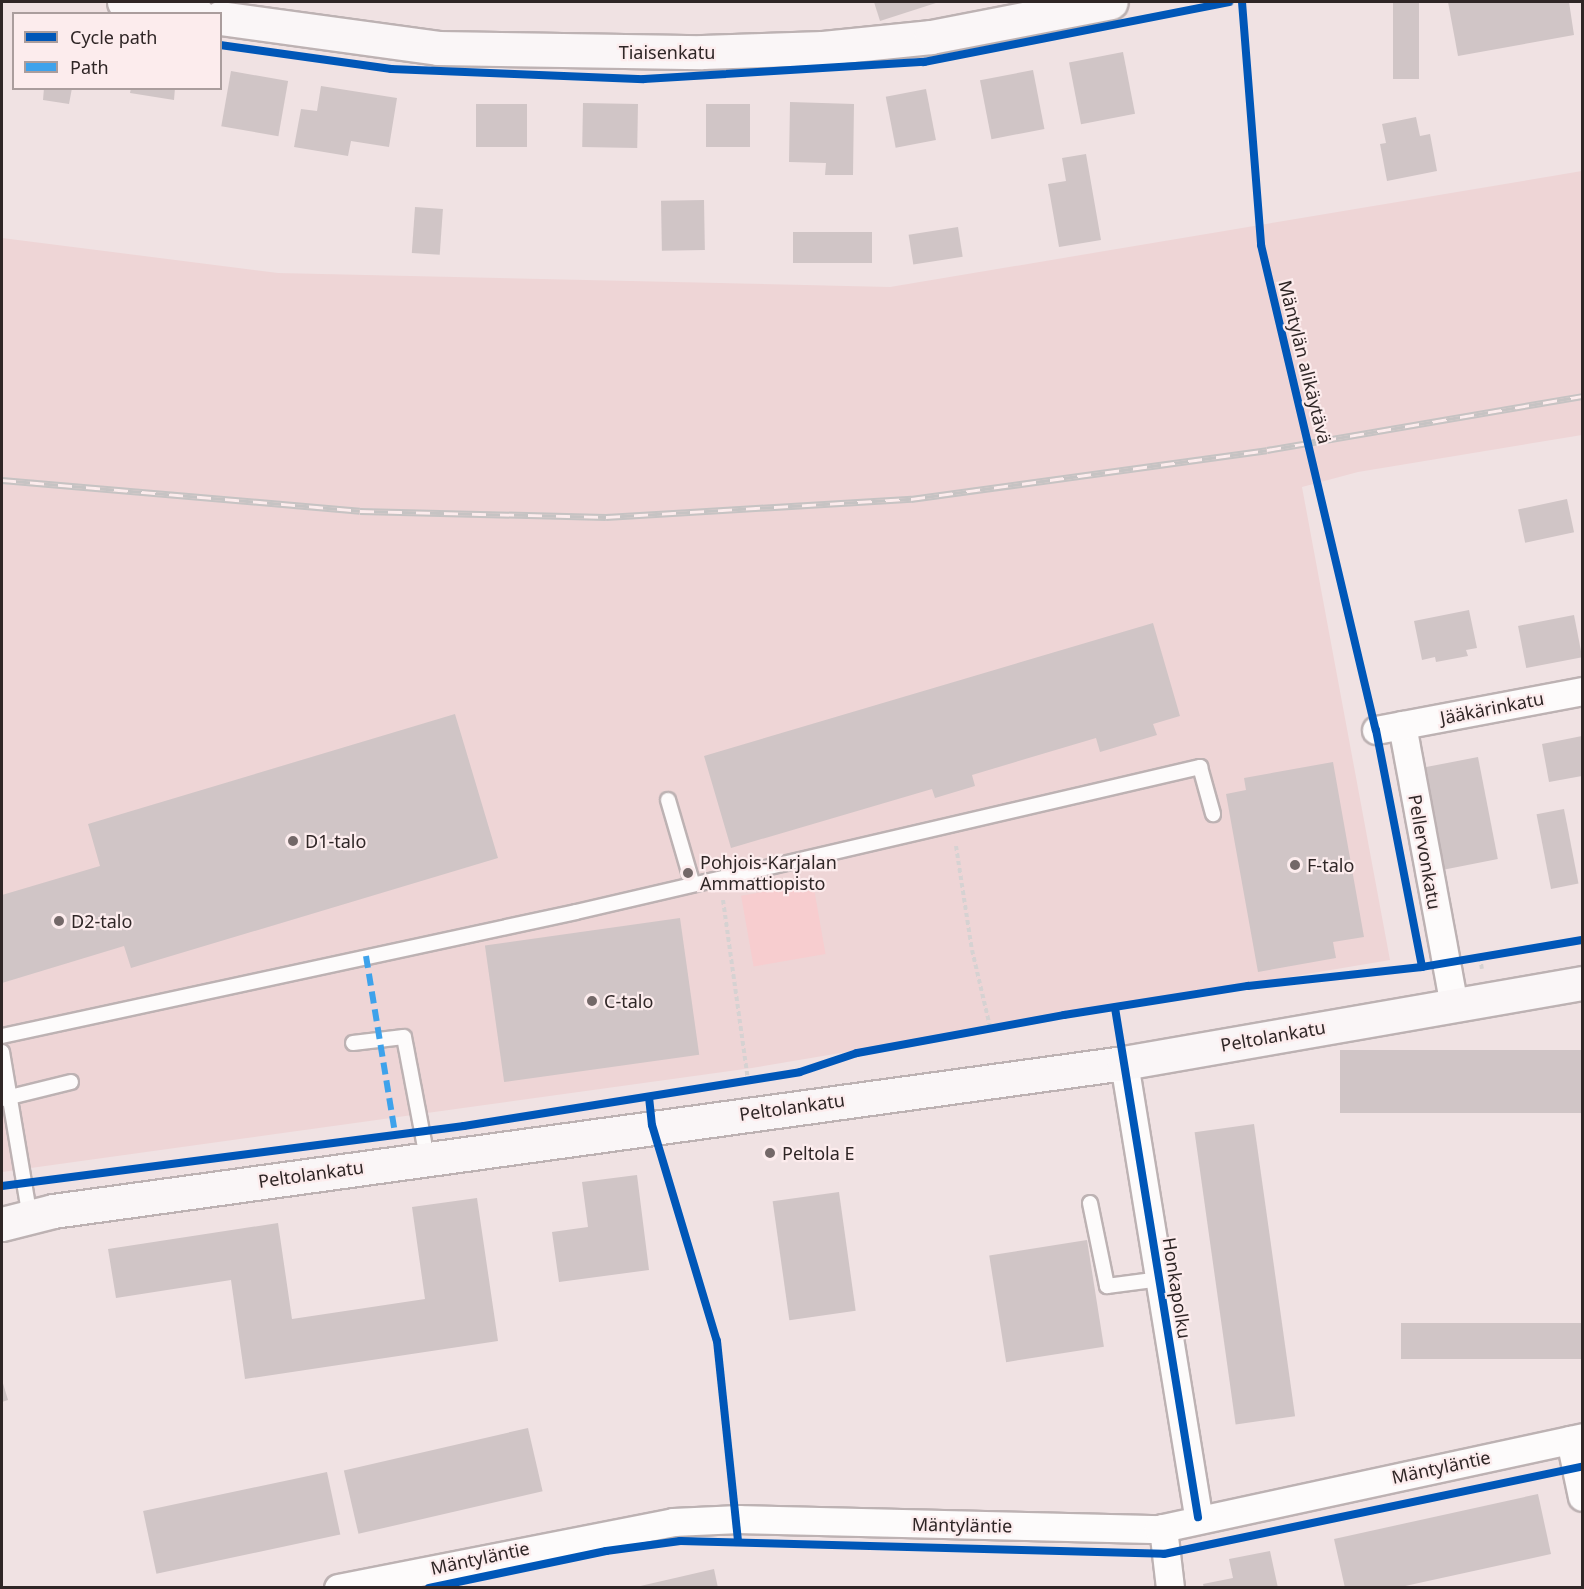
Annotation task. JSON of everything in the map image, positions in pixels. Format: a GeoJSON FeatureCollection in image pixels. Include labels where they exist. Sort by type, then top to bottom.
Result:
{"type":"FeatureCollection","features":[{"type":"Feature","properties":{"kind":"street","name":"Tiaisenkatu"},"geometry":{"type":"LineString","coordinates":[[222,18],[438,48],[702,52],[823,48],[931,36],[1111,2]]}},
{"type":"Feature","properties":{"kind":"street"},"geometry":{"type":"LineString","coordinates":[[146,3],[188,12]]}},
{"type":"Feature","properties":{"kind":"street","name":"Jääkärinkatu"},"geometry":{"type":"LineString","coordinates":[[1402,725],[1582,691]]}},
{"type":"Feature","properties":{"kind":"street"},"geometry":{"type":"LineString","coordinates":[[1376,729],[1402,725]]}},
{"type":"Feature","properties":{"kind":"street","name":"Pellervonkatu"},"geometry":{"type":"LineString","coordinates":[[1402,725],[1454,1006]]}},
{"type":"Feature","properties":{"kind":"street","name":"Peltolankatu"},"geometry":{"type":"LineString","coordinates":[[16,1221],[427,1158],[1124,1063],[1582,983]]}},
{"type":"Feature","properties":{"kind":"street","name":"Honkapolku"},"geometry":{"type":"LineString","coordinates":[[1124,1063],[1198,1517]]}},
{"type":"Feature","properties":{"kind":"street"},"geometry":{"type":"LineString","coordinates":[[1576,1439],[1582,1497]]}},
{"type":"Feature","properties":{"kind":"street","name":"Mäntyläntie"},"geometry":{"type":"LineString","coordinates":[[338,1587],[673,1522],[739,1519],[1163,1528],[1198,1517],[1576,1439]]}},
{"type":"Feature","properties":{"kind":"street"},"geometry":{"type":"LineString","coordinates":[[1163,1528],[1170,1587]]}},
{"type":"Feature","properties":{"kind":"lane"},"geometry":{"type":"LineString","coordinates":[[2,1036],[1200,767],[1213,814]]}},
{"type":"Feature","properties":{"kind":"lane"},"geometry":{"type":"LineString","coordinates":[[668,800],[692,882]]}},
{"type":"Feature","properties":{"kind":"lane"},"geometry":{"type":"LineString","coordinates":[[352,1043],[404,1037],[427,1158]]}},
{"type":"Feature","properties":{"kind":"lane"},"geometry":{"type":"LineString","coordinates":[[2,1052],[16,1221]]}},
{"type":"Feature","properties":{"kind":"lane"},"geometry":{"type":"LineString","coordinates":[[5,1099],[71,1082]]}},
{"type":"Feature","properties":{"kind":"lane"},"geometry":{"type":"LineString","coordinates":[[1090,1203],[1107,1286],[1161,1279]]}},
{"type":"Feature","properties":{"kind":"path"},"geometry":{"type":"LineString","coordinates":[[953,823],[972,950],[991,1031]]}},
{"type":"Feature","properties":{"kind":"path"},"geometry":{"type":"LineString","coordinates":[[719,876],[752,1080],[737,1082]]}},
{"type":"Feature","properties":{"kind":"path"},"geometry":{"type":"LineString","coordinates":[[1445,963],[1491,955]]}},
{"type":"Feature","properties":{"kind":"path"},"geometry":{"type":"LineString","coordinates":[[979,1033],[1001,1029]]}},
{"type":"Feature","properties":{"kind":"shaded area"},"geometry":{"type":"Polygon","coordinates":[[[1582,171],[1582,435],[1358,472],[1302,487],[1390,960],[752,1068],[2,1172],[2,238],[278,273],[890,287],[1582,171]]]}},
{"type":"Feature","properties":{"kind":"shaded area"},"geometry":{"type":"Polygon","coordinates":[[[813,883],[826,954],[754,967],[741,896],[813,883]]]}},
{"type":"Feature","properties":{"kind":"building"},"geometry":{"type":"Polygon","coordinates":[[[874,2],[939,2],[880,21],[874,2]]]}},
{"type":"Feature","properties":{"kind":"building"},"geometry":{"type":"Polygon","coordinates":[[[1393,2],[1419,2],[1419,79],[1393,79],[1393,2]]]}},
{"type":"Feature","properties":{"kind":"building"},"geometry":{"type":"Polygon","coordinates":[[[1448,2],[1569,2],[1574,35],[1458,56],[1448,2]]]}},
{"type":"Feature","properties":{"kind":"building"},"geometry":{"type":"Polygon","coordinates":[[[1123,52],[1135,114],[1081,124],[1069,62],[1123,52]]]}},
{"type":"Feature","properties":{"kind":"building"},"geometry":{"type":"Polygon","coordinates":[[[1033,70],[1044,129],[991,139],[980,80],[1033,70]]]}},
{"type":"Feature","properties":{"kind":"building"},"geometry":{"type":"Polygon","coordinates":[[[231,71],[288,81],[278,136],[221,126],[231,71]]]}},
{"type":"Feature","properties":{"kind":"building"},"geometry":{"type":"Polygon","coordinates":[[[321,86],[397,98],[389,147],[351,141],[348,156],[294,147],[301,109],[317,111],[321,86]]]}},
{"type":"Feature","properties":{"kind":"building"},"geometry":{"type":"Polygon","coordinates":[[[926,89],[936,140],[896,148],[886,97],[926,89]]]}},
{"type":"Feature","properties":{"kind":"building"},"geometry":{"type":"Polygon","coordinates":[[[44,90],[72,90],[69,104],[43,100],[44,90]]]}},
{"type":"Feature","properties":{"kind":"building"},"geometry":{"type":"Polygon","coordinates":[[[131,90],[175,90],[174,100],[130,93],[131,90]]]}},
{"type":"Feature","properties":{"kind":"building"},"geometry":{"type":"Polygon","coordinates":[[[790,102],[854,104],[853,175],[825,175],[826,163],[789,162],[790,102]]]}},
{"type":"Feature","properties":{"kind":"building"},"geometry":{"type":"Polygon","coordinates":[[[583,103],[638,104],[637,148],[582,147],[583,103]]]}},
{"type":"Feature","properties":{"kind":"building"},"geometry":{"type":"Polygon","coordinates":[[[476,104],[527,104],[527,147],[476,147],[476,104]]]}},
{"type":"Feature","properties":{"kind":"building"},"geometry":{"type":"Polygon","coordinates":[[[706,104],[750,104],[750,147],[706,147],[706,104]]]}},
{"type":"Feature","properties":{"kind":"building"},"geometry":{"type":"Polygon","coordinates":[[[1416,117],[1420,136],[1430,134],[1437,171],[1387,181],[1380,144],[1386,143],[1382,124],[1416,117]]]}},
{"type":"Feature","properties":{"kind":"building"},"geometry":{"type":"Polygon","coordinates":[[[1086,154],[1101,240],[1059,247],[1048,184],[1066,181],[1062,158],[1086,154]]]}},
{"type":"Feature","properties":{"kind":"building"},"geometry":{"type":"Polygon","coordinates":[[[704,200],[705,250],[662,251],[661,201],[704,200]]]}},
{"type":"Feature","properties":{"kind":"building"},"geometry":{"type":"Polygon","coordinates":[[[415,207],[443,209],[440,255],[412,253],[415,207]]]}},
{"type":"Feature","properties":{"kind":"building"},"geometry":{"type":"Polygon","coordinates":[[[958,227],[963,257],[913,264],[909,235],[958,227]]]}},
{"type":"Feature","properties":{"kind":"building"},"geometry":{"type":"Polygon","coordinates":[[[793,232],[872,232],[872,263],[793,263],[793,232]]]}},
{"type":"Feature","properties":{"kind":"building"},"geometry":{"type":"Polygon","coordinates":[[[1567,499],[1574,532],[1525,543],[1518,509],[1567,499]]]}},
{"type":"Feature","properties":{"kind":"building"},"geometry":{"type":"Polygon","coordinates":[[[1469,610],[1477,648],[1466,650],[1468,656],[1436,662],[1435,657],[1422,660],[1414,621],[1469,610]]]}},
{"type":"Feature","properties":{"kind":"building"},"geometry":{"type":"Polygon","coordinates":[[[1574,615],[1582,657],[1526,668],[1518,626],[1574,615]]]}},
{"type":"Feature","properties":{"kind":"building"},"geometry":{"type":"Polygon","coordinates":[[[1153,623],[1180,716],[1153,724],[1157,735],[1100,752],[1096,738],[972,775],[975,786],[935,798],[932,789],[731,848],[704,756],[1153,623]]]}},
{"type":"Feature","properties":{"kind":"building","name":"D1-talo"},"geometry":{"type":"Polygon","coordinates":[[[455,714],[498,858],[131,968],[124,946],[2,983],[2,895],[100,866],[88,824],[455,714]]]}},
{"type":"Feature","properties":{"kind":"building"},"geometry":{"type":"Polygon","coordinates":[[[1582,736],[1582,776],[1549,782],[1542,744],[1582,736]]]}},
{"type":"Feature","properties":{"kind":"building"},"geometry":{"type":"Polygon","coordinates":[[[1478,757],[1498,859],[1441,870],[1421,768],[1478,757]]]}},
{"type":"Feature","properties":{"kind":"building","name":"F-talo"},"geometry":{"type":"Polygon","coordinates":[[[1333,762],[1364,937],[1333,942],[1336,958],[1258,972],[1226,794],[1246,790],[1244,778],[1333,762]]]}},
{"type":"Feature","properties":{"kind":"building"},"geometry":{"type":"Polygon","coordinates":[[[1564,809],[1579,884],[1551,889],[1537,814],[1564,809]]]}},
{"type":"Feature","properties":{"kind":"building","name":"C-talo"},"geometry":{"type":"Polygon","coordinates":[[[680,918],[699,1055],[504,1082],[485,945],[680,918]]]}},
{"type":"Feature","properties":{"kind":"building"},"geometry":{"type":"Polygon","coordinates":[[[1340,1050],[1582,1050],[1582,1113],[1340,1113],[1340,1050]]]}},
{"type":"Feature","properties":{"kind":"building"},"geometry":{"type":"Polygon","coordinates":[[[1254,1124],[1295,1416],[1236,1424],[1195,1132],[1254,1124]]]}},
{"type":"Feature","properties":{"kind":"building"},"geometry":{"type":"Polygon","coordinates":[[[637,1175],[649,1270],[559,1282],[552,1232],[588,1227],[582,1182],[637,1175]]]}},
{"type":"Feature","properties":{"kind":"building"},"geometry":{"type":"Polygon","coordinates":[[[839,1192],[856,1311],[789,1320],[773,1201],[839,1192]]]}},
{"type":"Feature","properties":{"kind":"building"},"geometry":{"type":"Polygon","coordinates":[[[477,1198],[498,1341],[245,1379],[231,1280],[116,1298],[108,1249],[278,1223],[292,1319],[425,1299],[412,1207],[477,1198]]]}},
{"type":"Feature","properties":{"kind":"building"},"geometry":{"type":"Polygon","coordinates":[[[1087,1240],[1104,1347],[1006,1362],[989,1255],[1087,1240]]]}},
{"type":"Feature","properties":{"kind":"building"},"geometry":{"type":"Polygon","coordinates":[[[1401,1323],[1582,1323],[1582,1359],[1401,1359],[1401,1323]]]}},
{"type":"Feature","properties":{"kind":"building"},"geometry":{"type":"Polygon","coordinates":[[[2,1380],[8,1400],[2,1402],[2,1380]]]}},
{"type":"Feature","properties":{"kind":"building"},"geometry":{"type":"Polygon","coordinates":[[[528,1428],[543,1491],[358,1534],[344,1471],[528,1428]]]}},
{"type":"Feature","properties":{"kind":"building"},"geometry":{"type":"Polygon","coordinates":[[[327,1472],[340,1535],[156,1574],[143,1511],[327,1472]]]}},
{"type":"Feature","properties":{"kind":"building"},"geometry":{"type":"Polygon","coordinates":[[[1538,1494],[1551,1554],[1396,1588],[1345,1588],[1334,1539],[1538,1494]]]}},
{"type":"Feature","properties":{"kind":"building"},"geometry":{"type":"Polygon","coordinates":[[[1270,1551],[1278,1588],[1204,1588],[1203,1584],[1233,1578],[1229,1559],[1270,1551]]]}},
{"type":"Feature","properties":{"kind":"building"},"geometry":{"type":"Polygon","coordinates":[[[714,1569],[718,1588],[636,1588],[636,1587],[714,1569]]]}},
{"type":"Feature","properties":{"kind":"railway"},"geometry":{"type":"LineString","coordinates":[[2,480],[360,511],[606,517],[911,499],[1267,450],[1582,396]]}},
{"type":"Feature","properties":{"kind":"marked path"},"geometry":{"type":"LineString","coordinates":[[366,956],[395,1133]]}},
{"type":"Feature","properties":{"kind":"cycle path"},"geometry":{"type":"LineString","coordinates":[[222,45],[391,69],[644,79],[924,62],[1229,2]]}},
{"type":"Feature","properties":{"kind":"cycle path","name":"Mäntylän alikäytävä"},"geometry":{"type":"LineString","coordinates":[[1242,2],[1261,245],[1376,730],[1422,967]]}},
{"type":"Feature","properties":{"kind":"cycle path"},"geometry":{"type":"LineString","coordinates":[[2,1186],[464,1126],[800,1072],[857,1053],[1064,1015],[1248,986],[1422,967],[1582,940]]}},
{"type":"Feature","properties":{"kind":"cycle path"},"geometry":{"type":"LineString","coordinates":[[1115,1008],[1198,1517]]}},
{"type":"Feature","properties":{"kind":"cycle path"},"geometry":{"type":"LineString","coordinates":[[649,1097],[652,1125],[717,1341],[738,1542]]}},
{"type":"Feature","properties":{"kind":"cycle path"},"geometry":{"type":"LineString","coordinates":[[429,1588],[606,1551],[680,1541],[1164,1554],[1582,1467]]}},
{"type":"Feature","properties":{"kind":"place","name":"D1-talo"},"geometry":{"type":"Point","coordinates":[293,841]}},
{"type":"Feature","properties":{"kind":"place","name":"F-talo"},"geometry":{"type":"Point","coordinates":[1295,865]}},
{"type":"Feature","properties":{"kind":"place","name":"Pohjois-Karjalan Ammattiopisto"},"geometry":{"type":"Point","coordinates":[688,873]}},
{"type":"Feature","properties":{"kind":"place","name":"D2-talo"},"geometry":{"type":"Point","coordinates":[59,921]}},
{"type":"Feature","properties":{"kind":"place","name":"C-talo"},"geometry":{"type":"Point","coordinates":[592,1001]}},
{"type":"Feature","properties":{"kind":"place","name":"Peltola E"},"geometry":{"type":"Point","coordinates":[770,1153]}}]}
